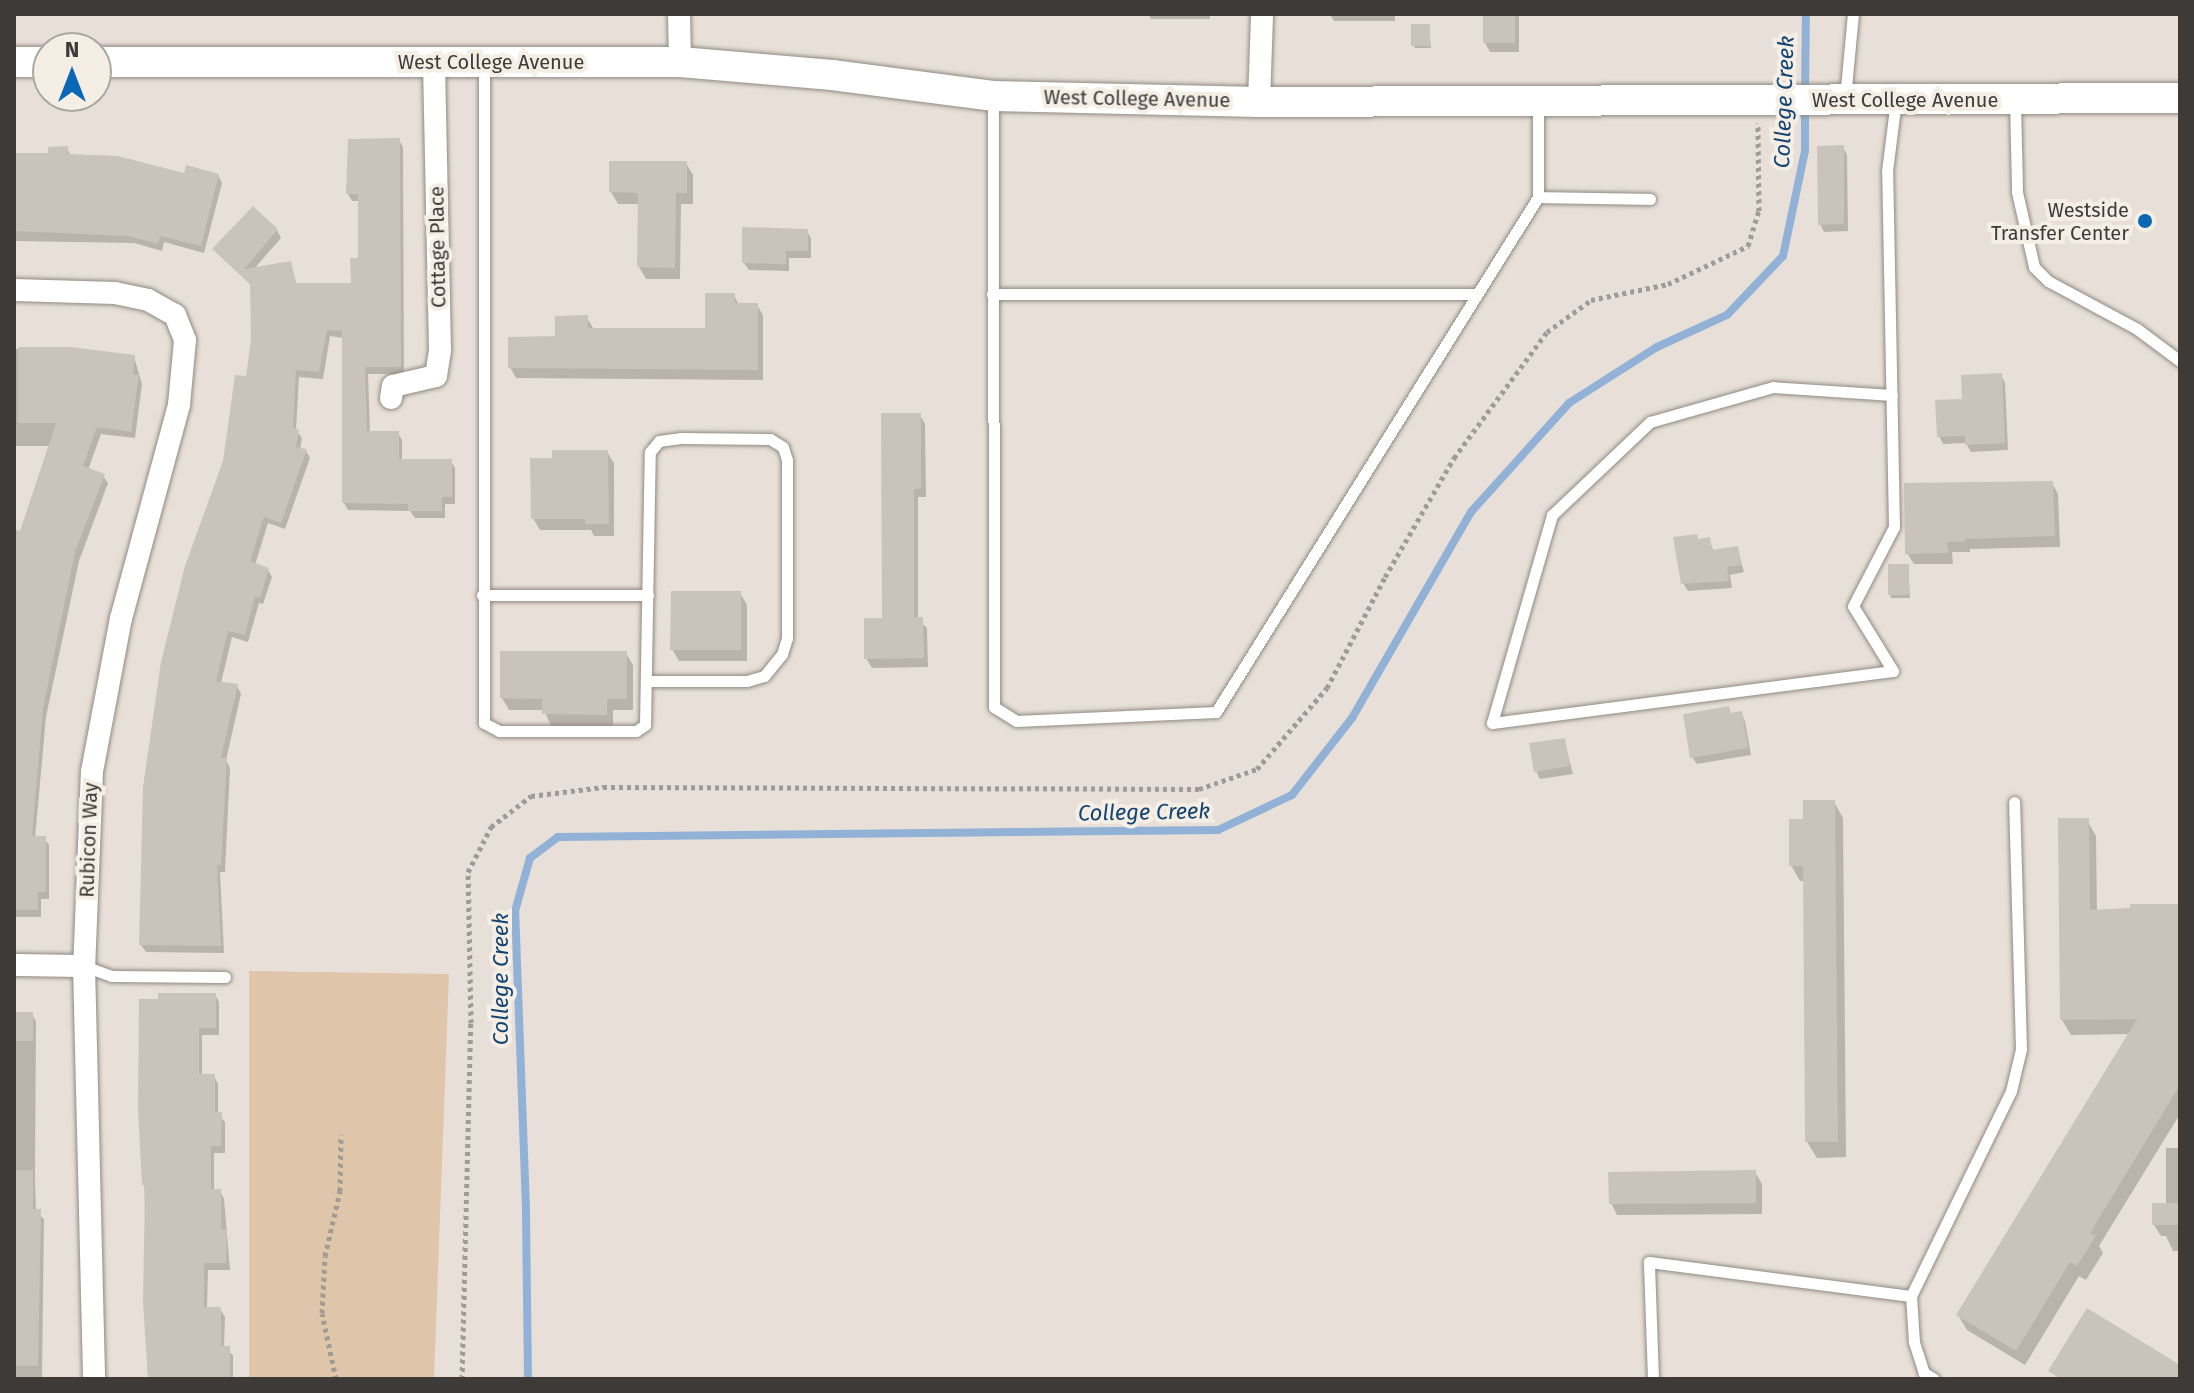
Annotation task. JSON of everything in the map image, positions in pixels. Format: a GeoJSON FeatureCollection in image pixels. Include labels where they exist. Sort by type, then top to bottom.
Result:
{"type":"FeatureCollection","features":[{"type":"Feature","properties":{"kind":"main road","name":"West College Avenue"},"geometry":{"type":"LineString","coordinates":[[112,62],[680,62],[832,75],[993,96],[1259,102],[2180,98]]}},
{"type":"Feature","properties":{"kind":"street"},"geometry":{"type":"LineString","coordinates":[[679,14],[680,62]]}},
{"type":"Feature","properties":{"kind":"street"},"geometry":{"type":"LineString","coordinates":[[1259,102],[1262,14]]}},
{"type":"Feature","properties":{"kind":"street","name":"Cottage Place"},"geometry":{"type":"LineString","coordinates":[[391,398],[393,386],[436,376],[440,350],[434,62]]}},
{"type":"Feature","properties":{"kind":"street","name":"Rubicon Way"},"geometry":{"type":"LineString","coordinates":[[14,290],[115,293],[148,300],[175,315],[185,340],[179,405],[121,618],[92,771],[84,966],[94,1379]]}},
{"type":"Feature","properties":{"kind":"street"},"geometry":{"type":"LineString","coordinates":[[14,965],[84,966]]}},
{"type":"Feature","properties":{"kind":"lane"},"geometry":{"type":"LineString","coordinates":[[1845,99],[1853,14]]}},
{"type":"Feature","properties":{"kind":"lane"},"geometry":{"type":"LineString","coordinates":[[484,62],[484,723],[490,729],[636,731],[645,725],[650,452],[659,441],[770,439],[783,447],[787,460],[787,638],[782,654],[764,676],[747,681],[648,681]]}},
{"type":"Feature","properties":{"kind":"lane"},"geometry":{"type":"LineString","coordinates":[[993,96],[994,707],[1016,721],[1216,712],[1474,294],[1538,197],[1538,100]]}},
{"type":"Feature","properties":{"kind":"lane"},"geometry":{"type":"LineString","coordinates":[[1892,395],[1773,387],[1650,422],[1552,515],[1492,723],[1893,671],[1853,606],[1894,527],[1892,395],[1887,171],[1896,99]]}},
{"type":"Feature","properties":{"kind":"lane"},"geometry":{"type":"LineString","coordinates":[[2015,100],[2017,192],[2034,267],[2048,281],[2137,329],[2180,361]]}},
{"type":"Feature","properties":{"kind":"lane"},"geometry":{"type":"LineString","coordinates":[[1538,197],[1650,199]]}},
{"type":"Feature","properties":{"kind":"lane"},"geometry":{"type":"LineString","coordinates":[[992,294],[1474,294]]}},
{"type":"Feature","properties":{"kind":"lane"},"geometry":{"type":"LineString","coordinates":[[482,595],[648,595]]}},
{"type":"Feature","properties":{"kind":"lane"},"geometry":{"type":"LineString","coordinates":[[1916,1379],[1911,1296],[2011,1091],[2021,1049],[2014,802]]}},
{"type":"Feature","properties":{"kind":"lane"},"geometry":{"type":"LineString","coordinates":[[84,966],[111,976],[225,977]]}},
{"type":"Feature","properties":{"kind":"lane"},"geometry":{"type":"LineString","coordinates":[[1653,1379],[1649,1262],[1911,1296]]}},
{"type":"Feature","properties":{"kind":"lane"},"geometry":{"type":"LineString","coordinates":[[1914,1342],[1924,1373],[1934,1379]]}},
{"type":"Feature","properties":{"kind":"path"},"geometry":{"type":"LineString","coordinates":[[336,1379],[322,1313],[325,1256],[340,1191],[341,1135]]}},
{"type":"Feature","properties":{"kind":"shaded area"},"geometry":{"type":"Polygon","coordinates":[[[249,971],[449,974],[434,1379],[249,1379],[249,971]]]}},
{"type":"Feature","properties":{"kind":"building"},"geometry":{"type":"Polygon","coordinates":[[[1483,14],[1515,14],[1515,43],[1483,43],[1483,14]]]}},
{"type":"Feature","properties":{"kind":"building"},"geometry":{"type":"Polygon","coordinates":[[[1411,24],[1430,24],[1430,46],[1411,46],[1411,24]]]}},
{"type":"Feature","properties":{"kind":"building"},"geometry":{"type":"Polygon","coordinates":[[[400,138],[401,367],[365,367],[367,431],[399,431],[399,459],[452,459],[452,497],[442,497],[442,511],[408,511],[408,504],[342,503],[342,331],[327,330],[319,372],[296,370],[293,428],[299,429],[296,447],[307,449],[281,523],[264,517],[250,561],[269,568],[260,598],[255,596],[245,635],[228,631],[216,681],[238,684],[221,758],[227,758],[221,865],[217,865],[221,946],[139,945],[143,787],[161,662],[185,566],[223,461],[235,375],[246,376],[251,340],[250,284],[212,249],[253,206],[278,229],[244,269],[291,261],[296,283],[351,283],[350,258],[358,258],[358,194],[346,194],[348,139],[400,138]]]}},
{"type":"Feature","properties":{"kind":"building"},"geometry":{"type":"Polygon","coordinates":[[[1844,145],[1844,224],[1818,225],[1817,146],[1844,145]]]}},
{"type":"Feature","properties":{"kind":"building"},"geometry":{"type":"Polygon","coordinates":[[[68,146],[68,154],[118,156],[184,173],[186,165],[219,174],[201,246],[160,236],[158,244],[128,236],[14,231],[14,153],[48,153],[48,147],[68,146]]]}},
{"type":"Feature","properties":{"kind":"building"},"geometry":{"type":"Polygon","coordinates":[[[609,161],[687,161],[687,193],[676,193],[675,268],[637,267],[638,193],[609,192],[609,161]]]}},
{"type":"Feature","properties":{"kind":"building"},"geometry":{"type":"Polygon","coordinates":[[[742,227],[808,229],[808,251],[786,251],[786,264],[742,263],[742,227]]]}},
{"type":"Feature","properties":{"kind":"building"},"geometry":{"type":"Polygon","coordinates":[[[705,293],[735,293],[735,303],[758,303],[758,370],[508,368],[508,337],[555,336],[555,316],[588,315],[588,328],[705,328],[705,293]]]}},
{"type":"Feature","properties":{"kind":"building"},"geometry":{"type":"Polygon","coordinates":[[[18,347],[71,347],[135,355],[133,374],[139,375],[131,432],[97,427],[83,466],[105,474],[75,552],[43,708],[32,836],[46,836],[46,892],[38,892],[38,910],[14,910],[14,529],[20,531],[56,423],[18,423],[18,347]]]}},
{"type":"Feature","properties":{"kind":"building"},"geometry":{"type":"Polygon","coordinates":[[[2002,373],[2005,443],[1965,445],[1965,436],[1937,437],[1935,400],[1962,399],[1961,375],[2002,373]]]}},
{"type":"Feature","properties":{"kind":"building"},"geometry":{"type":"Polygon","coordinates":[[[881,413],[921,413],[921,489],[914,489],[914,617],[923,617],[924,658],[864,659],[864,618],[882,618],[881,413]]]}},
{"type":"Feature","properties":{"kind":"building"},"geometry":{"type":"Polygon","coordinates":[[[552,450],[608,450],[609,524],[585,524],[585,519],[531,519],[530,458],[552,458],[552,450]]]}},
{"type":"Feature","properties":{"kind":"building"},"geometry":{"type":"Polygon","coordinates":[[[2053,481],[2055,536],[1965,539],[1965,542],[1947,542],[1948,553],[1905,554],[1904,483],[2053,481]]]}},
{"type":"Feature","properties":{"kind":"building"},"geometry":{"type":"Polygon","coordinates":[[[1697,534],[1698,539],[1710,537],[1712,550],[1738,546],[1742,565],[1727,567],[1729,581],[1681,584],[1673,537],[1697,534]]]}},
{"type":"Feature","properties":{"kind":"building"},"geometry":{"type":"Polygon","coordinates":[[[1888,564],[1909,564],[1909,595],[1888,595],[1888,564]]]}},
{"type":"Feature","properties":{"kind":"building"},"geometry":{"type":"Polygon","coordinates":[[[671,591],[741,591],[741,650],[670,650],[671,591]]]}},
{"type":"Feature","properties":{"kind":"building"},"geometry":{"type":"Polygon","coordinates":[[[500,651],[627,651],[627,699],[607,699],[607,715],[542,714],[542,699],[500,698],[500,651]]]}},
{"type":"Feature","properties":{"kind":"building"},"geometry":{"type":"Polygon","coordinates":[[[1729,706],[1731,713],[1742,711],[1748,748],[1690,758],[1683,714],[1729,706]]]}},
{"type":"Feature","properties":{"kind":"building"},"geometry":{"type":"Polygon","coordinates":[[[1565,738],[1570,766],[1534,772],[1529,743],[1565,738]]]}},
{"type":"Feature","properties":{"kind":"building"},"geometry":{"type":"Polygon","coordinates":[[[1803,800],[1835,800],[1838,1142],[1805,1142],[1803,866],[1789,866],[1789,819],[1803,819],[1803,800]]]}},
{"type":"Feature","properties":{"kind":"building"},"geometry":{"type":"Polygon","coordinates":[[[2058,818],[2089,818],[2090,910],[2130,908],[2130,904],[2180,904],[2180,1085],[2090,1233],[2096,1236],[2077,1266],[2070,1262],[2016,1351],[1956,1315],[2137,1019],[2060,1020],[2058,818]]]}},
{"type":"Feature","properties":{"kind":"building"},"geometry":{"type":"Polygon","coordinates":[[[158,993],[216,993],[216,1028],[199,1028],[199,1074],[215,1074],[215,1112],[222,1112],[221,1146],[211,1146],[211,1189],[221,1189],[221,1229],[227,1229],[226,1263],[204,1263],[204,1307],[221,1307],[221,1346],[230,1346],[230,1379],[148,1379],[143,1303],[145,1185],[142,1185],[138,1109],[139,999],[158,999],[158,993]]]}},
{"type":"Feature","properties":{"kind":"building"},"geometry":{"type":"Polygon","coordinates":[[[14,1012],[33,1012],[33,1041],[14,1041],[14,1012]]]}},
{"type":"Feature","properties":{"kind":"building"},"geometry":{"type":"Polygon","coordinates":[[[14,1170],[33,1170],[33,1209],[41,1209],[38,1366],[14,1366],[14,1170]]]}},
{"type":"Feature","properties":{"kind":"building"},"geometry":{"type":"Polygon","coordinates":[[[1756,1170],[1756,1203],[1609,1204],[1608,1172],[1756,1170]]]}},
{"type":"Feature","properties":{"kind":"building"},"geometry":{"type":"Polygon","coordinates":[[[2152,1203],[2180,1203],[2180,1225],[2152,1225],[2152,1203]]]}},
{"type":"Feature","properties":{"kind":"building"},"geometry":{"type":"Polygon","coordinates":[[[2087,1308],[2180,1365],[2180,1379],[2061,1379],[2048,1371],[2087,1308]]]}},
{"type":"Feature","properties":{"kind":"waterway","name":"College Creek"},"geometry":{"type":"LineString","coordinates":[[1805,93],[1806,14]]}},
{"type":"Feature","properties":{"kind":"waterway","name":"College Creek"},"geometry":{"type":"LineString","coordinates":[[528,1379],[526,1208],[515,911],[530,858],[558,837],[1218,830],[1292,795],[1352,718],[1471,512],[1569,403],[1657,347],[1727,315],[1783,256],[1805,151],[1805,107]]}},
{"type":"Feature","properties":{"kind":"place","name":"Westside Transfer Center"},"geometry":{"type":"Point","coordinates":[2145,221]}}]}
